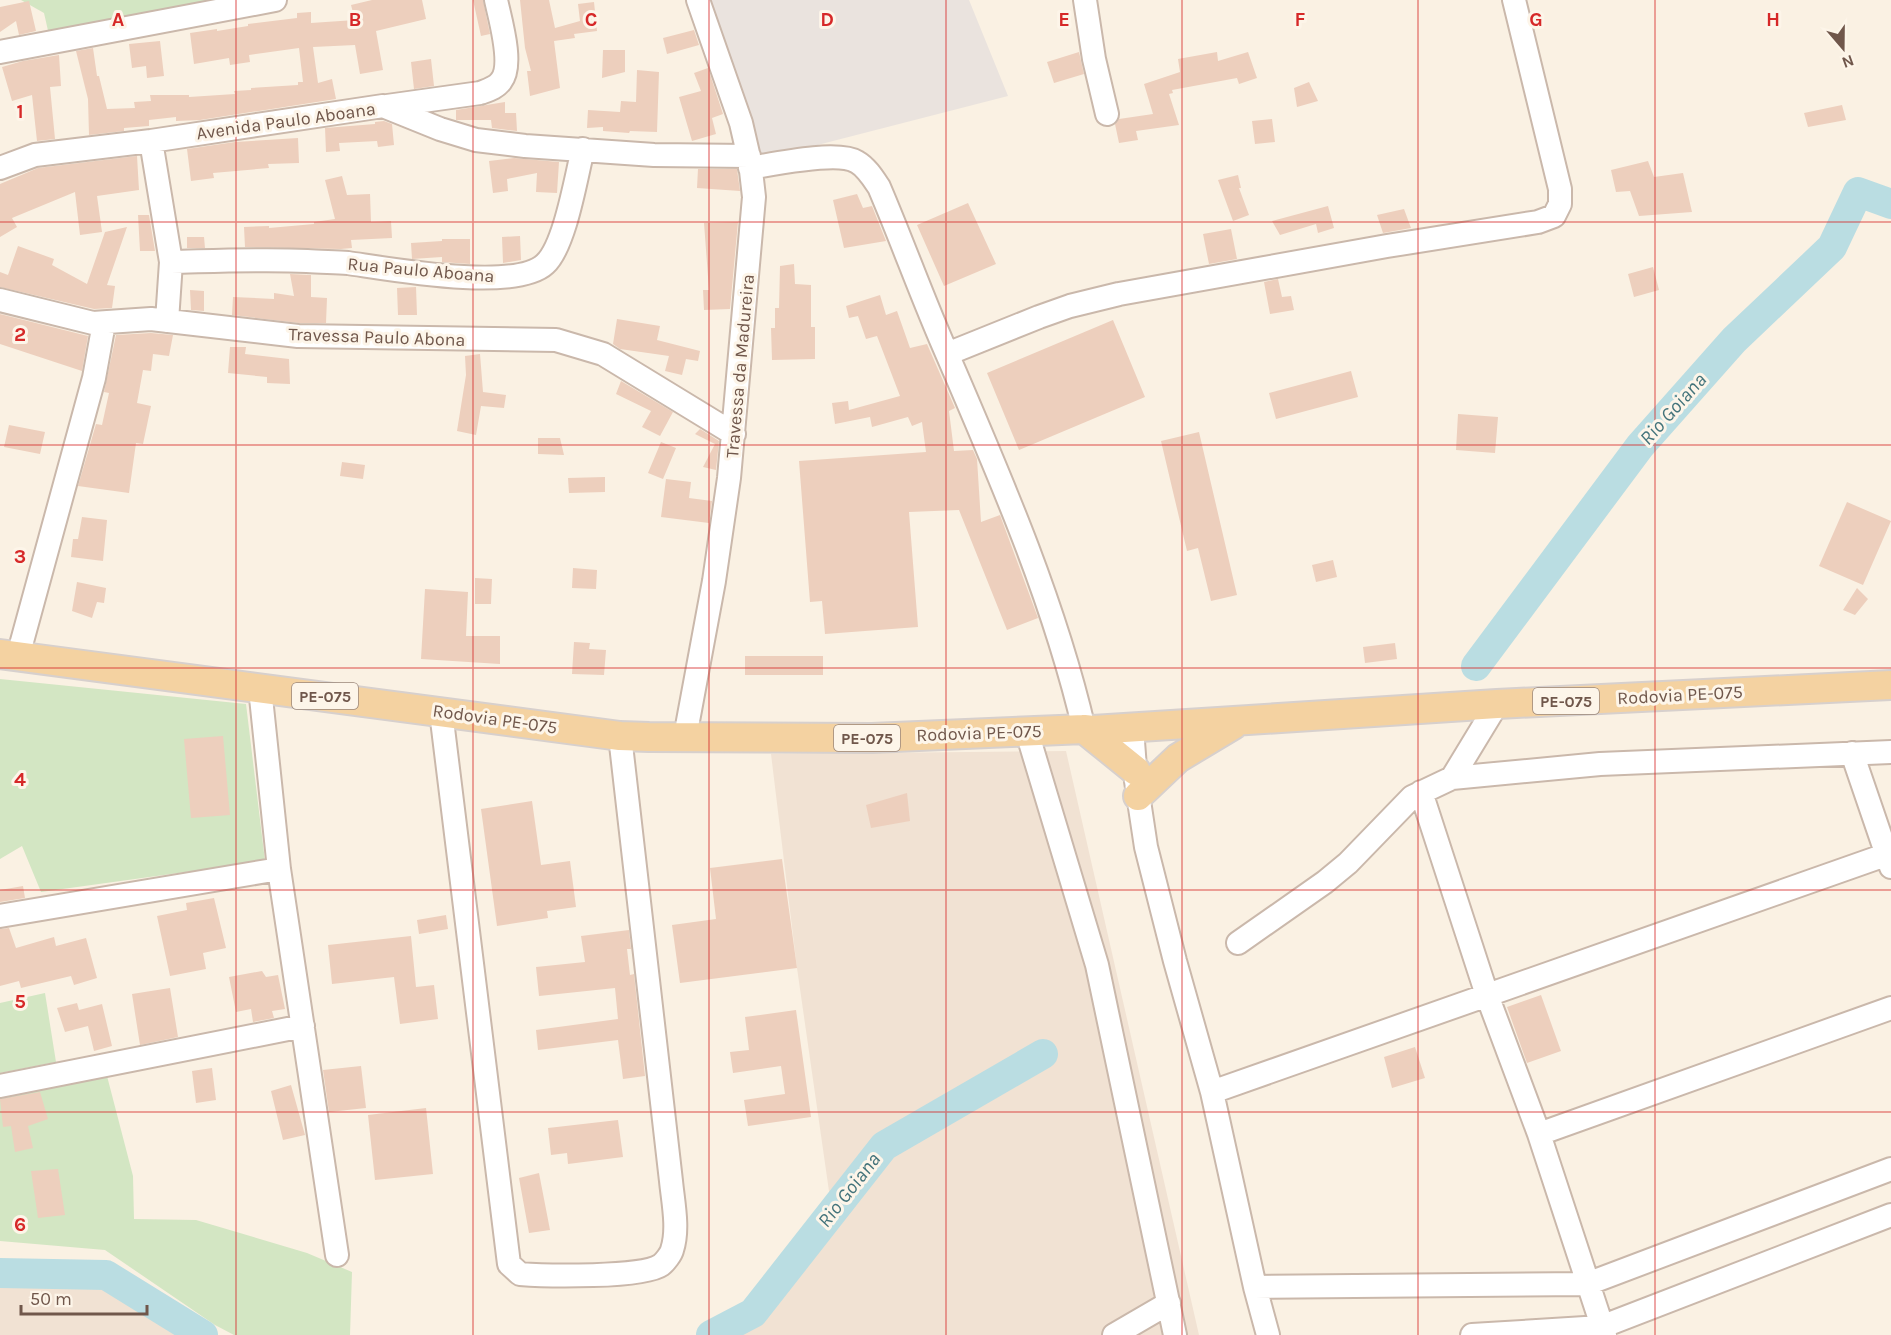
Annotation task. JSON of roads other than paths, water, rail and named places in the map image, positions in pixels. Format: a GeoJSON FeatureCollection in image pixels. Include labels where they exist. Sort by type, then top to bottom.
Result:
{"type":"FeatureCollection","features":[{"type":"Feature","properties":{"kind":"main road","name":"Rodovia PE-075"},"geometry":{"type":"LineString","coordinates":[[9,655],[620,736],[872,738],[1132,728],[1497,704],[1891,685]]}},
{"type":"Feature","properties":{"kind":"main road"},"geometry":{"type":"LineString","coordinates":[[1083,729],[1137,783],[1157,776],[1178,759],[1240,721]]}},
{"type":"Feature","properties":{"kind":"street"},"geometry":{"type":"LineString","coordinates":[[0,52],[275,0]]}},
{"type":"Feature","properties":{"kind":"street"},"geometry":{"type":"LineString","coordinates":[[382,106],[480,93],[493,88],[504,76],[507,67],[496,0]]}},
{"type":"Feature","properties":{"kind":"street","name":"Travessa da Madureira"},"geometry":{"type":"LineString","coordinates":[[685,737],[714,581],[734,434],[754,197],[750,162],[741,123],[698,0]]}},
{"type":"Feature","properties":{"kind":"street"},"geometry":{"type":"LineString","coordinates":[[1085,0],[1094,59],[1107,114]]}},
{"type":"Feature","properties":{"kind":"street"},"geometry":{"type":"LineString","coordinates":[[946,354],[1070,306],[1119,294],[1377,247],[1538,222],[1554,216],[1560,204],[1560,189],[1514,0]]}},
{"type":"Feature","properties":{"kind":"street","name":"Avenida Paulo Aboana"},"geometry":{"type":"LineString","coordinates":[[0,168],[35,154],[151,141],[382,106],[440,129],[476,140],[525,146],[750,162],[830,157],[847,158],[858,162],[879,187],[946,354],[981,432],[1043,591],[1074,687],[1083,729]]}},
{"type":"Feature","properties":{"kind":"street"},"geometry":{"type":"LineString","coordinates":[[151,141],[171,262],[167,321]]}},
{"type":"Feature","properties":{"kind":"street","name":"Rua Paulo Aboana"},"geometry":{"type":"LineString","coordinates":[[171,262],[348,263],[392,271],[502,278],[530,273],[547,263],[560,243],[583,149]]}},
{"type":"Feature","properties":{"kind":"street","name":"Travessa Paulo Abona"},"geometry":{"type":"LineString","coordinates":[[0,300],[81,321],[104,323],[137,319],[167,321],[298,336],[556,340],[603,354],[734,434]]}},
{"type":"Feature","properties":{"kind":"street"},"geometry":{"type":"LineString","coordinates":[[9,655],[94,378],[104,323]]}},
{"type":"Feature","properties":{"kind":"street"},"geometry":{"type":"LineString","coordinates":[[260,688],[279,869],[337,1255]]}},
{"type":"Feature","properties":{"kind":"street"},"geometry":{"type":"LineString","coordinates":[[1452,778],[1497,704]]}},
{"type":"Feature","properties":{"kind":"street"},"geometry":{"type":"LineString","coordinates":[[441,712],[508,1256],[510,1264],[520,1274],[571,1276],[643,1270],[661,1265],[672,1252],[675,1234],[673,1204],[620,736]]}},
{"type":"Feature","properties":{"kind":"street"},"geometry":{"type":"LineString","coordinates":[[1132,728],[1146,847],[1175,962],[1212,1092],[1255,1287],[1268,1335]]}},
{"type":"Feature","properties":{"kind":"street"},"geometry":{"type":"LineString","coordinates":[[1027,732],[1097,965],[1175,1335]]}},
{"type":"Feature","properties":{"kind":"street"},"geometry":{"type":"LineString","coordinates":[[1238,943],[1325,882],[1348,863],[1413,798],[1452,778],[1600,764],[1891,752]]}},
{"type":"Feature","properties":{"kind":"street"},"geometry":{"type":"LineString","coordinates":[[1212,1092],[1487,995],[1890,858],[1852,753]]}},
{"type":"Feature","properties":{"kind":"street"},"geometry":{"type":"LineString","coordinates":[[1421,792],[1487,995],[1539,1134],[1603,1331]]}},
{"type":"Feature","properties":{"kind":"street"},"geometry":{"type":"LineString","coordinates":[[0,916],[279,869]]}},
{"type":"Feature","properties":{"kind":"street"},"geometry":{"type":"LineString","coordinates":[[1539,1134],[1891,1008]]}},
{"type":"Feature","properties":{"kind":"street"},"geometry":{"type":"LineString","coordinates":[[0,1086],[303,1026]]}},
{"type":"Feature","properties":{"kind":"street"},"geometry":{"type":"LineString","coordinates":[[1255,1287],[1587,1284],[1891,1169]]}},
{"type":"Feature","properties":{"kind":"street"},"geometry":{"type":"LineString","coordinates":[[1472,1335],[1603,1331],[1891,1215]]}},
{"type":"Feature","properties":{"kind":"street"},"geometry":{"type":"LineString","coordinates":[[1114,1335],[1168,1303]]}},
{"type":"Feature","properties":{"kind":"waterway","name":"Rio Goiana"},"geometry":{"type":"LineString","coordinates":[[1476,666],[1640,446],[1734,340],[1832,247],[1858,192],[1891,204]]}},
{"type":"Feature","properties":{"kind":"waterway","name":"Rio Goiana"},"geometry":{"type":"LineString","coordinates":[[711,1335],[753,1313],[884,1146],[1043,1054]]}},
{"type":"Feature","properties":{"kind":"waterway","name":"Rio Goiana"},"geometry":{"type":"LineString","coordinates":[[0,1273],[106,1275],[203,1335]]}}]}
